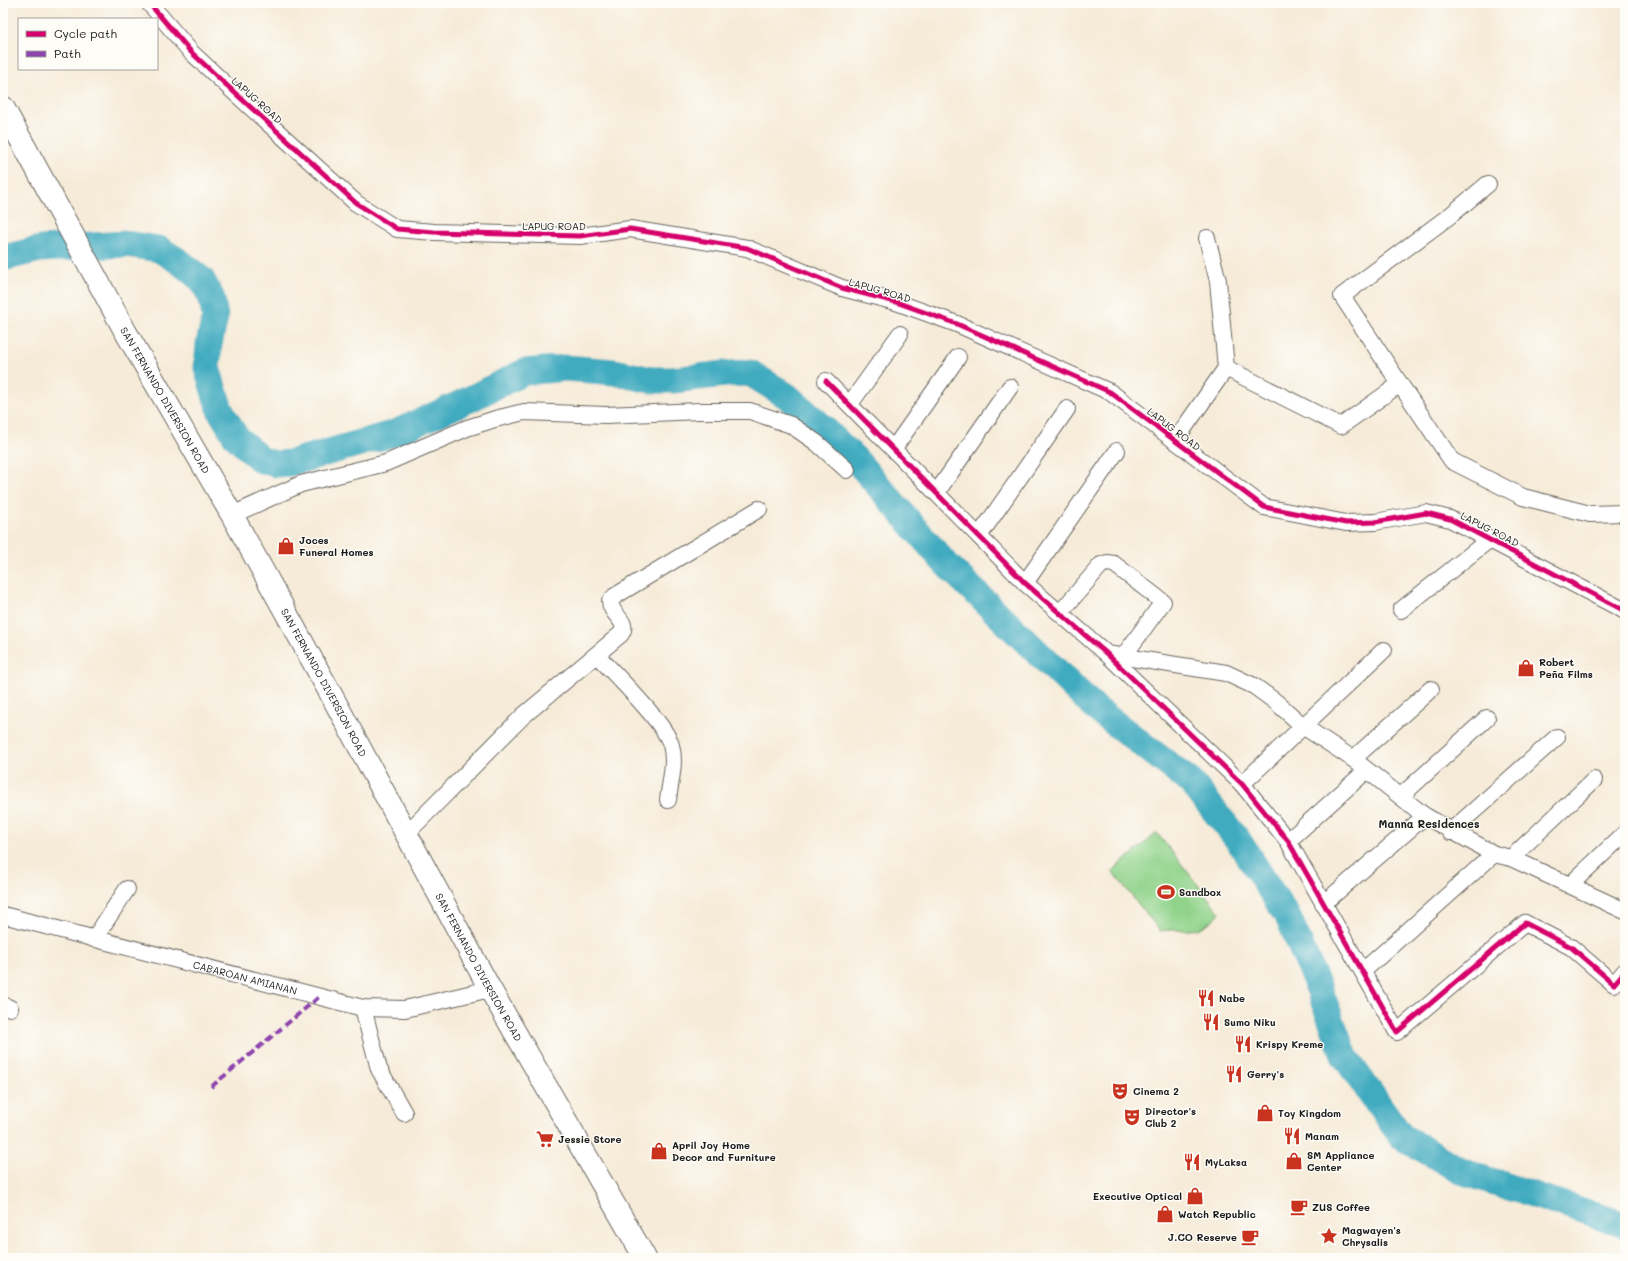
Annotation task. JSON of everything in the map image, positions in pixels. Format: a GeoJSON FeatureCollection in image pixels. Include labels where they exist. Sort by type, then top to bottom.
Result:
{"type":"FeatureCollection","features":[{"type":"Feature","properties":{"kind":"highway","name":"SAN FERNANDO DIVERSION ROAD"},"geometry":{"type":"LineString","coordinates":[[3,107],[53,196],[124,329],[232,515],[490,989],[645,1258]]}},
{"type":"Feature","properties":{"kind":"street","name":"LAPUG ROAD"},"geometry":{"type":"LineString","coordinates":[[149,3],[191,52],[356,204],[398,229],[434,232],[580,236],[630,228],[747,248],[842,288],[896,302],[957,324],[1110,392],[1264,507],[1346,523],[1375,522],[1426,513],[1450,519],[1625,611]]}},
{"type":"Feature","properties":{"kind":"street"},"geometry":{"type":"LineString","coordinates":[[1488,184],[1452,214],[1342,296],[1452,461],[1523,496],[1590,514],[1625,513]]}},
{"type":"Feature","properties":{"kind":"street"},"geometry":{"type":"LineString","coordinates":[[1175,441],[1226,368],[1218,281],[1207,238]]}},
{"type":"Feature","properties":{"kind":"street"},"geometry":{"type":"LineString","coordinates":[[850,404],[900,334]]}},
{"type":"Feature","properties":{"kind":"street"},"geometry":{"type":"LineString","coordinates":[[894,448],[958,357]]}},
{"type":"Feature","properties":{"kind":"street"},"geometry":{"type":"LineString","coordinates":[[1226,368],[1341,426],[1400,384]]}},
{"type":"Feature","properties":{"kind":"street"},"geometry":{"type":"LineString","coordinates":[[826,381],[894,448],[1025,583],[1107,654],[1242,784],[1288,841],[1397,1032],[1525,923],[1571,947],[1614,984],[1625,971]]}},
{"type":"Feature","properties":{"kind":"street"},"geometry":{"type":"LineString","coordinates":[[936,492],[1010,387]]}},
{"type":"Feature","properties":{"kind":"street"},"geometry":{"type":"LineString","coordinates":[[979,536],[1067,409]]}},
{"type":"Feature","properties":{"kind":"street"},"geometry":{"type":"LineString","coordinates":[[232,515],[302,484],[386,464],[467,428],[524,412],[606,415],[700,411],[750,411],[791,425],[817,443],[847,470]]}},
{"type":"Feature","properties":{"kind":"street"},"geometry":{"type":"LineString","coordinates":[[1025,583],[1117,451]]}},
{"type":"Feature","properties":{"kind":"street"},"geometry":{"type":"LineString","coordinates":[[406,834],[524,716],[597,655],[624,630],[624,625],[610,607],[610,601],[615,596],[759,509]]}},
{"type":"Feature","properties":{"kind":"street"},"geometry":{"type":"LineString","coordinates":[[1401,610],[1490,539]]}},
{"type":"Feature","properties":{"kind":"street"},"geometry":{"type":"LineString","coordinates":[[1060,613],[1101,565],[1107,563],[1114,564],[1163,602],[1123,657]]}},
{"type":"Feature","properties":{"kind":"street"},"geometry":{"type":"LineString","coordinates":[[1242,784],[1384,650]]}},
{"type":"Feature","properties":{"kind":"street"},"geometry":{"type":"LineString","coordinates":[[1107,654],[1226,673],[1254,686],[1276,702],[1302,726],[1353,759],[1366,771],[1402,796],[1425,816],[1450,832],[1494,854],[1510,858],[1571,884],[1625,911]]}},
{"type":"Feature","properties":{"kind":"street"},"geometry":{"type":"LineString","coordinates":[[597,655],[660,724],[671,744],[673,763],[668,800]]}},
{"type":"Feature","properties":{"kind":"street"},"geometry":{"type":"LineString","coordinates":[[1353,759],[1431,689]]}},
{"type":"Feature","properties":{"kind":"street"},"geometry":{"type":"LineString","coordinates":[[1402,796],[1487,718]]}},
{"type":"Feature","properties":{"kind":"street"},"geometry":{"type":"LineString","coordinates":[[1450,832],[1558,737]]}},
{"type":"Feature","properties":{"kind":"street"},"geometry":{"type":"LineString","coordinates":[[1288,841],[1366,771]]}},
{"type":"Feature","properties":{"kind":"street"},"geometry":{"type":"LineString","coordinates":[[1510,858],[1594,780]]}},
{"type":"Feature","properties":{"kind":"street"},"geometry":{"type":"LineString","coordinates":[[1323,904],[1425,816]]}},
{"type":"Feature","properties":{"kind":"street"},"geometry":{"type":"LineString","coordinates":[[1571,884],[1625,833]]}},
{"type":"Feature","properties":{"kind":"street"},"geometry":{"type":"LineString","coordinates":[[1363,971],[1494,854]]}},
{"type":"Feature","properties":{"kind":"street"},"geometry":{"type":"LineString","coordinates":[[94,938],[127,889]]}},
{"type":"Feature","properties":{"kind":"street","name":"CABAROAN AMIANAN"},"geometry":{"type":"LineString","coordinates":[[3,915],[363,1008],[405,1009],[490,989]]}},
{"type":"Feature","properties":{"kind":"street"},"geometry":{"type":"LineString","coordinates":[[363,1008],[379,1069],[404,1114]]}},
{"type":"Feature","properties":{"kind":"green space","name":"Sandbox"},"geometry":{"type":"Polygon","coordinates":[[[1157,833],[1220,913],[1212,921],[1198,929],[1160,931],[1112,871],[1157,833]]]}},
{"type":"Feature","properties":{"kind":"waterway"},"geometry":{"type":"LineString","coordinates":[[3,258],[40,249],[126,244],[159,249],[180,262],[202,280],[212,299],[215,317],[209,344],[207,368],[220,410],[236,437],[261,460],[276,464],[290,463],[395,433],[470,399],[524,372],[566,368],[614,372],[651,380],[673,380],[724,374],[750,373],[787,396],[817,422],[856,460],[944,562],[1095,708],[1191,782],[1238,840],[1289,919],[1322,996],[1345,1057],[1401,1136],[1461,1171],[1625,1225]]}},
{"type":"Feature","properties":{"kind":"marked path"},"geometry":{"type":"LineString","coordinates":[[211,1087],[319,997]]}},
{"type":"Feature","properties":{"kind":"cycle path"},"geometry":{"type":"LineString","coordinates":[[149,3],[191,52],[235,93],[356,203],[397,229],[434,232],[580,236],[630,229],[747,248],[842,288],[896,302],[957,324],[1110,392],[1264,507],[1346,523],[1375,522],[1426,513],[1450,519],[1625,611]]}},
{"type":"Feature","properties":{"kind":"cycle path"},"geometry":{"type":"LineString","coordinates":[[826,381],[1025,583],[1107,654],[1242,784],[1288,841],[1397,1032],[1525,923],[1571,947],[1614,984],[1625,971]]}},
{"type":"Feature","properties":{"kind":"place","name":"Joces Funeral Homes"},"geometry":{"type":"Point","coordinates":[286,546]}},
{"type":"Feature","properties":{"kind":"place","name":"Robert Peña Films"},"geometry":{"type":"Point","coordinates":[1526,668]}},
{"type":"Feature","properties":{"kind":"place","name":"Sandbox"},"geometry":{"type":"Point","coordinates":[1166,892]}},
{"type":"Feature","properties":{"kind":"place","name":"Nabe"},"geometry":{"type":"Point","coordinates":[1206,998]}},
{"type":"Feature","properties":{"kind":"place","name":"Sumo Niku"},"geometry":{"type":"Point","coordinates":[1211,1022]}},
{"type":"Feature","properties":{"kind":"place","name":"Krispy Kreme"},"geometry":{"type":"Point","coordinates":[1243,1044]}},
{"type":"Feature","properties":{"kind":"place","name":"Gerry's"},"geometry":{"type":"Point","coordinates":[1234,1074]}},
{"type":"Feature","properties":{"kind":"place","name":"Cinema 2"},"geometry":{"type":"Point","coordinates":[1120,1091]}},
{"type":"Feature","properties":{"kind":"place","name":"Toy Kingdom"},"geometry":{"type":"Point","coordinates":[1265,1113]}},
{"type":"Feature","properties":{"kind":"place","name":"Director's Club 2"},"geometry":{"type":"Point","coordinates":[1132,1117]}},
{"type":"Feature","properties":{"kind":"place","name":"Manam"},"geometry":{"type":"Point","coordinates":[1292,1136]}},
{"type":"Feature","properties":{"kind":"place","name":"Jessie Store"},"geometry":{"type":"Point","coordinates":[545,1139]}},
{"type":"Feature","properties":{"kind":"place","name":"April Joy Home Decor and Furniture"},"geometry":{"type":"Point","coordinates":[659,1151]}},
{"type":"Feature","properties":{"kind":"place","name":"SM Appliance Center"},"geometry":{"type":"Point","coordinates":[1294,1161]}},
{"type":"Feature","properties":{"kind":"place","name":"MyLaksa"},"geometry":{"type":"Point","coordinates":[1192,1162]}},
{"type":"Feature","properties":{"kind":"place","name":"Executive Optical"},"geometry":{"type":"Point","coordinates":[1195,1196]}},
{"type":"Feature","properties":{"kind":"place","name":"ZUS Coffee"},"geometry":{"type":"Point","coordinates":[1299,1207]}},
{"type":"Feature","properties":{"kind":"place","name":"Watch Republic"},"geometry":{"type":"Point","coordinates":[1165,1214]}},
{"type":"Feature","properties":{"kind":"place","name":"Magwayen's Chrysalis"},"geometry":{"type":"Point","coordinates":[1329,1236]}},
{"type":"Feature","properties":{"kind":"place","name":"J.CO Reserve"},"geometry":{"type":"Point","coordinates":[1250,1237]}},
{"type":"Feature","properties":{"kind":"district","name":"Manna Residences"},"geometry":{"type":"Point","coordinates":[1429,823]}}]}
